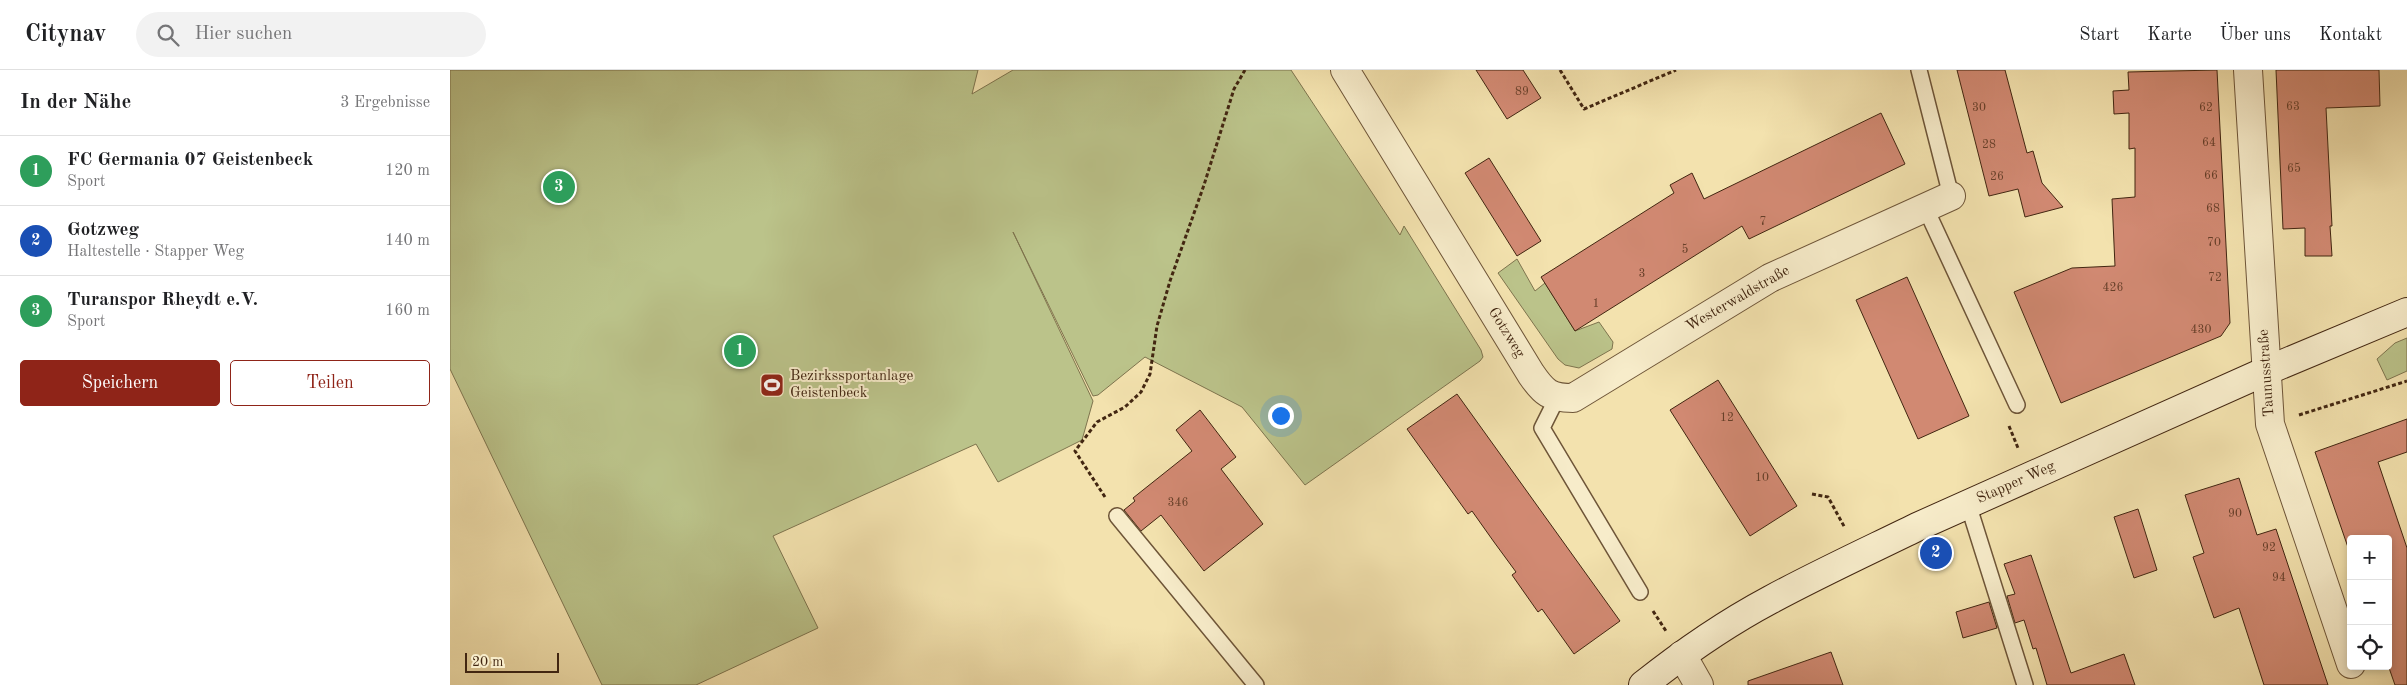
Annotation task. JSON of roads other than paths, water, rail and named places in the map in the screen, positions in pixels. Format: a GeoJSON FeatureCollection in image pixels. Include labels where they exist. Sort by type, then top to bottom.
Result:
{"type":"FeatureCollection","features":[{"type":"Feature","properties":{"kind":"street","name":"Gotzweg"},"geometry":{"type":"LineString","coordinates":[[1345,70],[1531,374],[1541,389],[1557,398]]}},
{"type":"Feature","properties":{"kind":"street","name":"Taunusstraße"},"geometry":{"type":"LineString","coordinates":[[2248,70],[2270,424],[2347,653]]}},
{"type":"Feature","properties":{"kind":"street","name":"Westerwaldstraße"},"geometry":{"type":"LineString","coordinates":[[1557,398],[1573,398],[1770,278],[1951,196]]}},
{"type":"Feature","properties":{"kind":"street","name":"Stapper Weg"},"geometry":{"type":"LineString","coordinates":[[1643,685],[1682,655],[1769,600],[1860,555],[1968,504],[2266,371],[2407,312]]}},
{"type":"Feature","properties":{"kind":"street"},"geometry":{"type":"LineString","coordinates":[[1682,655],[1699,685]]}},
{"type":"Feature","properties":{"kind":"street","name":"Taunusstraße"},"geometry":{"type":"LineString","coordinates":[[2353,670],[2358,685]]}},
{"type":"Feature","properties":{"kind":"lane","name":"Westerwaldstraße"},"geometry":{"type":"LineString","coordinates":[[1919,70],[1951,196]]}},
{"type":"Feature","properties":{"kind":"lane"},"geometry":{"type":"LineString","coordinates":[[1925,208],[2016,405]]}},
{"type":"Feature","properties":{"kind":"lane"},"geometry":{"type":"LineString","coordinates":[[1557,398],[1542,428],[1640,592]]}},
{"type":"Feature","properties":{"kind":"lane"},"geometry":{"type":"LineString","coordinates":[[1968,504],[2025,685]]}},
{"type":"Feature","properties":{"kind":"lane"},"geometry":{"type":"LineString","coordinates":[[1117,516],[1256,685]]}},
{"type":"Feature","properties":{"kind":"place","name":"Turanspor Rheydt e.V."},"geometry":{"type":"Point","coordinates":[559,187]}},
{"type":"Feature","properties":{"kind":"place","name":"FC Germania 07 Geistenbeck"},"geometry":{"type":"Point","coordinates":[740,351]}},
{"type":"Feature","properties":{"kind":"place","name":"Bezirkssportanlage Geistenbeck"},"geometry":{"type":"Point","coordinates":[772,385]}},
{"type":"Feature","properties":{"kind":"place","name":"Gotzweg"},"geometry":{"type":"Point","coordinates":[1936,553]}}]}
